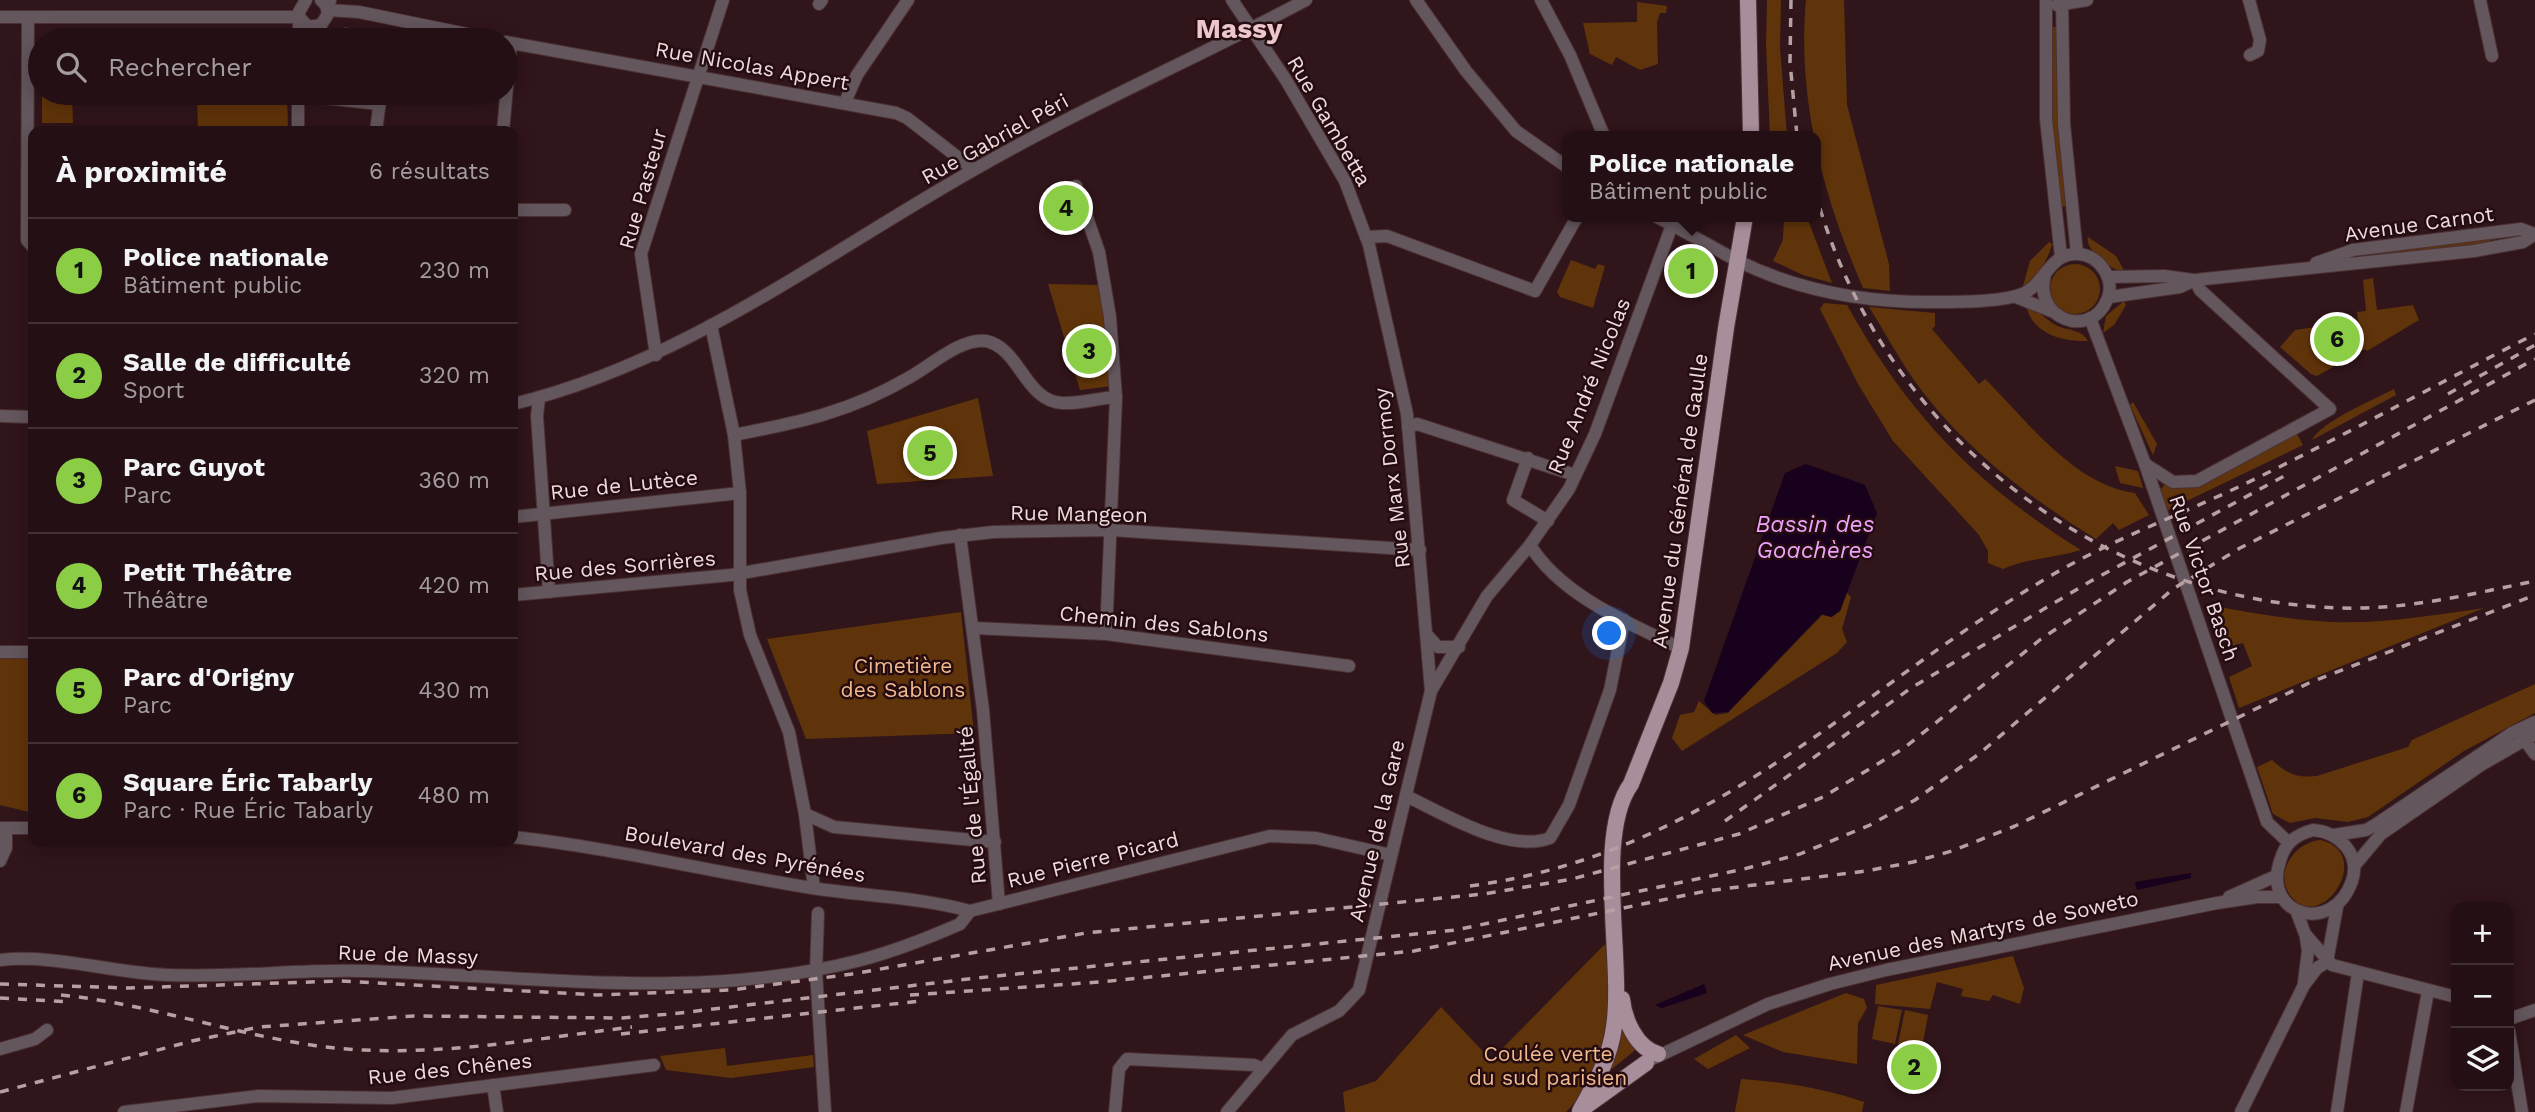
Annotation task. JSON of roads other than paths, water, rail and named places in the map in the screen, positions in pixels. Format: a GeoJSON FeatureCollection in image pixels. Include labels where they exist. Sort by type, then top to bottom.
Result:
{"type":"FeatureCollection","features":[{"type":"Feature","properties":{"kind":"main road"},"geometry":{"type":"LineString","coordinates":[[1748,0],[1751,131]]}},
{"type":"Feature","properties":{"kind":"main road","name":"Avenue du Général de Gaulle"},"geometry":{"type":"LineString","coordinates":[[1579,1111],[1604,1067],[1614,1027],[1613,852],[1620,806],[1671,683],[1682,648],[1744,222]]}},
{"type":"Feature","properties":{"kind":"main road","name":"Avenue du Général de Gaulle"},"geometry":{"type":"LineString","coordinates":[[1631,784],[1620,848],[1622,998],[1631,1030],[1652,1053],[1652,1058]]}},
{"type":"Feature","properties":{"kind":"main road","name":"Avenue des Martyrs de Soweto"},"geometry":{"type":"LineString","coordinates":[[1579,1111],[1652,1058]]}},
{"type":"Feature","properties":{"kind":"street"},"geometry":{"type":"LineString","coordinates":[[300,28],[300,8],[306,0]]}},
{"type":"Feature","properties":{"kind":"street","name":"Rue Pasteur"},"geometry":{"type":"LineString","coordinates":[[656,355],[641,254],[723,0]]}},
{"type":"Feature","properties":{"kind":"street"},"geometry":{"type":"LineString","coordinates":[[845,102],[857,75],[908,0]]}},
{"type":"Feature","properties":{"kind":"street","name":"Rue Gambetta"},"geometry":{"type":"LineString","coordinates":[[1232,0],[1286,80],[1345,181],[1366,237]]}},
{"type":"Feature","properties":{"kind":"street","name":"Rue Gabriel Péri"},"geometry":{"type":"LineString","coordinates":[[518,403],[540,398],[656,355],[974,169],[1306,0]]}},
{"type":"Feature","properties":{"kind":"street"},"geometry":{"type":"LineString","coordinates":[[1416,0],[1498,110],[1528,142],[1562,164]]}},
{"type":"Feature","properties":{"kind":"street"},"geometry":{"type":"LineString","coordinates":[[1541,0],[1570,55],[1602,131]]}},
{"type":"Feature","properties":{"kind":"street"},"geometry":{"type":"LineString","coordinates":[[2060,257],[2046,119],[2046,3],[2087,0]]}},
{"type":"Feature","properties":{"kind":"street"},"geometry":{"type":"LineString","coordinates":[[2249,0],[2260,40],[2259,51],[2250,55]]}},
{"type":"Feature","properties":{"kind":"street"},"geometry":{"type":"LineString","coordinates":[[2480,0],[2492,56]]}},
{"type":"Feature","properties":{"kind":"street"},"geometry":{"type":"LineString","coordinates":[[2062,2],[2064,124],[2077,254]]}},
{"type":"Feature","properties":{"kind":"street"},"geometry":{"type":"LineString","coordinates":[[299,17],[304,24],[313,27],[325,22],[326,3],[437,28]]}},
{"type":"Feature","properties":{"kind":"street"},"geometry":{"type":"LineString","coordinates":[[0,17],[299,17]]}},
{"type":"Feature","properties":{"kind":"street"},"geometry":{"type":"LineString","coordinates":[[28,17],[28,241]]}},
{"type":"Feature","properties":{"kind":"street","name":"Rue Nicolas Appert"},"geometry":{"type":"LineString","coordinates":[[518,45],[845,102],[907,118],[974,169]]}},
{"type":"Feature","properties":{"kind":"street"},"geometry":{"type":"LineString","coordinates":[[298,105],[298,126]]}},
{"type":"Feature","properties":{"kind":"street"},"geometry":{"type":"LineString","coordinates":[[377,126],[379,105]]}},
{"type":"Feature","properties":{"kind":"street"},"geometry":{"type":"LineString","coordinates":[[503,126],[505,105]]}},
{"type":"Feature","properties":{"kind":"street"},"geometry":{"type":"LineString","coordinates":[[1076,186],[1099,251],[1110,317],[1115,397],[1106,634]]}},
{"type":"Feature","properties":{"kind":"street"},"geometry":{"type":"LineString","coordinates":[[518,210],[565,210]]}},
{"type":"Feature","properties":{"kind":"street"},"geometry":{"type":"LineString","coordinates":[[1366,237],[1387,236],[1535,291],[1574,222]]}},
{"type":"Feature","properties":{"kind":"street"},"geometry":{"type":"LineString","coordinates":[[1666,222],[1738,261],[1811,288],[1870,299],[1941,302],[2016,297],[2039,285],[2060,257],[2077,254],[2096,260],[2108,277],[2109,297],[2099,312],[2090,318],[2068,320],[2016,297]]}},
{"type":"Feature","properties":{"kind":"street","name":"Rue André Nicolas"},"geometry":{"type":"LineString","coordinates":[[1431,691],[1487,596],[1548,521],[1575,475],[1595,434],[1672,225]]}},
{"type":"Feature","properties":{"kind":"street","name":"Avenue Carnot"},"geometry":{"type":"LineString","coordinates":[[2108,277],[2164,276],[2194,280],[2310,266],[2353,250],[2521,229],[2535,234]]}},
{"type":"Feature","properties":{"kind":"street","name":"Rue Marx Dormoy"},"geometry":{"type":"LineString","coordinates":[[1366,237],[1408,428],[1431,691]]}},
{"type":"Feature","properties":{"kind":"street"},"geometry":{"type":"LineString","coordinates":[[2045,275],[2042,290],[2052,312]]}},
{"type":"Feature","properties":{"kind":"street"},"geometry":{"type":"LineString","coordinates":[[2145,464],[2173,482],[2197,481],[2330,409],[2203,293],[2194,280]]}},
{"type":"Feature","properties":{"kind":"street","name":"Avenue Carnot"},"geometry":{"type":"LineString","coordinates":[[2109,297],[2180,287],[2194,280]]}},
{"type":"Feature","properties":{"kind":"street","name":"Rue Victor Basch"},"geometry":{"type":"LineString","coordinates":[[2090,318],[2145,464],[2267,822],[2288,844]]}},
{"type":"Feature","properties":{"kind":"street"},"geometry":{"type":"LineString","coordinates":[[711,325],[734,435],[740,493],[740,573],[747,625],[789,732],[805,814],[814,888]]}},
{"type":"Feature","properties":{"kind":"street"},"geometry":{"type":"LineString","coordinates":[[734,435],[806,422],[864,403],[964,345],[985,341],[1005,350],[1028,381],[1047,398],[1061,403],[1115,397]]}},
{"type":"Feature","properties":{"kind":"street"},"geometry":{"type":"LineString","coordinates":[[540,398],[537,416],[549,592]]}},
{"type":"Feature","properties":{"kind":"street"},"geometry":{"type":"LineString","coordinates":[[0,416],[28,416]]}},
{"type":"Feature","properties":{"kind":"street"},"geometry":{"type":"LineString","coordinates":[[1408,428],[1417,424],[1575,475]]}},
{"type":"Feature","properties":{"kind":"street"},"geometry":{"type":"LineString","coordinates":[[1528,458],[1513,500],[1548,521]]}},
{"type":"Feature","properties":{"kind":"street","name":"Rue de Lutèce"},"geometry":{"type":"LineString","coordinates":[[518,516],[740,493]]}},
{"type":"Feature","properties":{"kind":"street","name":"Rue Mangeon"},"geometry":{"type":"LineString","coordinates":[[740,573],[961,536],[1111,530],[1420,550]]}},
{"type":"Feature","properties":{"kind":"street","name":"Rue de l'Égalité"},"geometry":{"type":"LineString","coordinates":[[961,536],[974,628],[999,904]]}},
{"type":"Feature","properties":{"kind":"street"},"geometry":{"type":"LineString","coordinates":[[1530,545],[1543,563],[1579,593],[1674,645]]}},
{"type":"Feature","properties":{"kind":"street","name":"Rue des Sorrières"},"geometry":{"type":"LineString","coordinates":[[518,595],[740,573]]}},
{"type":"Feature","properties":{"kind":"street"},"geometry":{"type":"LineString","coordinates":[[1406,796],[1487,833],[1515,841],[1549,838],[1569,805],[1610,690],[1624,620]]}},
{"type":"Feature","properties":{"kind":"street","name":"Chemin des Sablons"},"geometry":{"type":"LineString","coordinates":[[974,628],[1106,634],[1349,666]]}},
{"type":"Feature","properties":{"kind":"street"},"geometry":{"type":"LineString","coordinates":[[1427,635],[1438,647],[1459,647]]}},
{"type":"Feature","properties":{"kind":"street"},"geometry":{"type":"LineString","coordinates":[[0,652],[28,652]]}},
{"type":"Feature","properties":{"kind":"street","name":"Avenue de la Gare"},"geometry":{"type":"LineString","coordinates":[[1261,1068],[1292,1035],[1350,1003],[1362,980],[1431,691]]}},
{"type":"Feature","properties":{"kind":"street"},"geometry":{"type":"LineString","coordinates":[[2328,962],[2337,907],[2348,892],[2355,865],[2381,834],[2526,736],[2535,722]]}},
{"type":"Feature","properties":{"kind":"street"},"geometry":{"type":"LineString","coordinates":[[2526,736],[2535,754]]}},
{"type":"Feature","properties":{"kind":"street"},"geometry":{"type":"LineString","coordinates":[[2304,985],[2308,951],[2305,934],[2296,910],[2281,897],[2276,876],[2288,844],[2299,834],[2313,830],[2334,835],[2366,830],[2526,736]]}},
{"type":"Feature","properties":{"kind":"street"},"geometry":{"type":"LineString","coordinates":[[805,814],[834,827],[995,842]]}},
{"type":"Feature","properties":{"kind":"street"},"geometry":{"type":"LineString","coordinates":[[0,861],[6,848],[3,828],[28,828]]}},
{"type":"Feature","properties":{"kind":"street"},"geometry":{"type":"LineString","coordinates":[[2334,835],[2348,848],[2355,865]]}},
{"type":"Feature","properties":{"kind":"street","name":"Rue Pierre Picard"},"geometry":{"type":"LineString","coordinates":[[816,970],[862,960],[936,935],[960,924],[970,911],[1270,836],[1316,838],[1391,855]]}},
{"type":"Feature","properties":{"kind":"street","name":"Boulevard des Pyrénées"},"geometry":{"type":"LineString","coordinates":[[518,838],[586,845],[814,888],[947,905],[970,911]]}},
{"type":"Feature","properties":{"kind":"street","name":"Avenue des Martyrs de Soweto"},"geometry":{"type":"LineString","coordinates":[[2217,903],[2276,876]]}},
{"type":"Feature","properties":{"kind":"street","name":"Avenue des Martyrs de Soweto"},"geometry":{"type":"LineString","coordinates":[[1652,1058],[1768,1004],[1830,984],[1886,970],[2217,903],[2257,897],[2281,897]]}},
{"type":"Feature","properties":{"kind":"street"},"geometry":{"type":"LineString","coordinates":[[2296,910],[2316,914],[2337,907]]}},
{"type":"Feature","properties":{"kind":"street"},"geometry":{"type":"LineString","coordinates":[[818,913],[816,970],[825,1112]]}},
{"type":"Feature","properties":{"kind":"street"},"geometry":{"type":"LineString","coordinates":[[2305,934],[2328,962],[2358,973],[2451,996]]}},
{"type":"Feature","properties":{"kind":"street"},"geometry":{"type":"LineString","coordinates":[[2330,938],[2336,955],[2358,973]]}},
{"type":"Feature","properties":{"kind":"street","name":"Rue de Massy"},"geometry":{"type":"LineString","coordinates":[[0,960],[25,957],[149,974],[186,976],[362,971],[609,982],[729,981],[816,970]]}},
{"type":"Feature","properties":{"kind":"street"},"geometry":{"type":"LineString","coordinates":[[2241,1112],[2304,985],[2317,968],[2328,962]]}},
{"type":"Feature","properties":{"kind":"street"},"geometry":{"type":"LineString","coordinates":[[2337,1112],[2358,973]]}},
{"type":"Feature","properties":{"kind":"street"},"geometry":{"type":"LineString","coordinates":[[2406,1112],[2428,991]]}},
{"type":"Feature","properties":{"kind":"street"},"geometry":{"type":"LineString","coordinates":[[2514,1017],[2535,1010]]}},
{"type":"Feature","properties":{"kind":"street"},"geometry":{"type":"LineString","coordinates":[[0,1049],[35,1039],[47,1030]]}},
{"type":"Feature","properties":{"kind":"street"},"geometry":{"type":"LineString","coordinates":[[1115,1112],[1119,1069],[1127,1059],[1254,1065],[1261,1068],[1227,1112]]}},
{"type":"Feature","properties":{"kind":"street"},"geometry":{"type":"LineString","coordinates":[[2514,1062],[2522,1112]]}},
{"type":"Feature","properties":{"kind":"street","name":"Rue des Chênes"},"geometry":{"type":"LineString","coordinates":[[124,1112],[258,1097],[392,1098],[654,1065]]}},
{"type":"Feature","properties":{"kind":"street"},"geometry":{"type":"LineString","coordinates":[[493,1085],[497,1112]]}},
{"type":"Feature","properties":{"kind":"water","name":"Bassin des Goachères"},"geometry":{"type":"Polygon","coordinates":[[[1806,464],[1865,485],[1877,513],[1840,611],[1831,617],[1822,614],[1728,712],[1712,713],[1704,701],[1785,473],[1806,464]]]}},
{"type":"Feature","properties":{"kind":"water"},"geometry":{"type":"Polygon","coordinates":[[[2191,873],[2191,878],[2137,890],[2135,882],[2191,873]]]}},
{"type":"Feature","properties":{"kind":"water"},"geometry":{"type":"Polygon","coordinates":[[[1704,984],[1707,993],[1662,1008],[1655,1005],[1704,984]]]}},
{"type":"Feature","properties":{"kind":"railway"},"geometry":{"type":"LineString","coordinates":[[1791,0],[1790,62],[1797,131]]}},
{"type":"Feature","properties":{"kind":"railway"},"geometry":{"type":"LineString","coordinates":[[1821,208],[1846,277],[1890,356],[1945,426],[2010,486],[2083,536],[2164,573],[2250,598],[2341,608],[2415,604],[2535,581]]}},
{"type":"Feature","properties":{"kind":"railway"},"geometry":{"type":"LineString","coordinates":[[1470,886],[1556,868],[1635,840],[1708,804],[1778,762],[1980,620],[2052,575],[2290,462],[2535,334]]}},
{"type":"Feature","properties":{"kind":"railway"},"geometry":{"type":"LineString","coordinates":[[2448,394],[2535,345]]}},
{"type":"Feature","properties":{"kind":"railway"},"geometry":{"type":"LineString","coordinates":[[0,984],[129,988],[341,981],[597,995],[731,990],[852,974],[1086,933],[1484,894],[1572,879],[1739,834],[1823,797],[1904,748],[2041,639],[2127,582],[2535,359]]}},
{"type":"Feature","properties":{"kind":"railway"},"geometry":{"type":"LineString","coordinates":[[0,1092],[192,1041],[259,1027],[414,1016],[622,1018],[977,978],[1456,930],[1744,869],[1800,854],[1870,825],[1915,800],[1979,754],[2173,589],[2240,548],[2535,400]]}},
{"type":"Feature","properties":{"kind":"railway"},"geometry":{"type":"LineString","coordinates":[[1725,821],[1911,688],[2091,581],[2286,475]]}},
{"type":"Feature","properties":{"kind":"railway"},"geometry":{"type":"LineString","coordinates":[[910,995],[1100,982],[1414,951],[1706,891],[1866,871],[1913,862],[1952,851],[2015,826],[2311,682],[2535,595]]}},
{"type":"Feature","properties":{"kind":"railway"},"geometry":{"type":"LineString","coordinates":[[61,995],[128,1005],[293,1042],[364,1050],[403,1051],[480,1046],[632,1027]]}},
{"type":"Feature","properties":{"kind":"railway"},"geometry":{"type":"LineString","coordinates":[[0,998],[71,1002]]}},
{"type":"Feature","properties":{"kind":"railway"},"geometry":{"type":"LineString","coordinates":[[621,1034],[920,1001]]}},
{"type":"Feature","properties":{"kind":"place","name":"Petit Théâtre"},"geometry":{"type":"Point","coordinates":[1066,208]}},
{"type":"Feature","properties":{"kind":"place","name":"Police nationale"},"geometry":{"type":"Point","coordinates":[1691,271]}},
{"type":"Feature","properties":{"kind":"place","name":"Square Éric Tabarly"},"geometry":{"type":"Point","coordinates":[2337,339]}},
{"type":"Feature","properties":{"kind":"place","name":"Parc Guyot"},"geometry":{"type":"Point","coordinates":[1089,351]}},
{"type":"Feature","properties":{"kind":"place","name":"Parc d'Origny"},"geometry":{"type":"Point","coordinates":[930,453]}},
{"type":"Feature","properties":{"kind":"place","name":"Salle de difficulté"},"geometry":{"type":"Point","coordinates":[1914,1067]}},
{"type":"Feature","properties":{"kind":"district","name":"Massy"},"geometry":{"type":"Point","coordinates":[1239,28]}},
{"type":"Feature","properties":{"kind":"park label","name":"Cimetière des Sablons"},"geometry":{"type":"Point","coordinates":[903,678]}},
{"type":"Feature","properties":{"kind":"park label","name":"Coulée verte du sud parisien"},"geometry":{"type":"Point","coordinates":[1548,1066]}}]}
